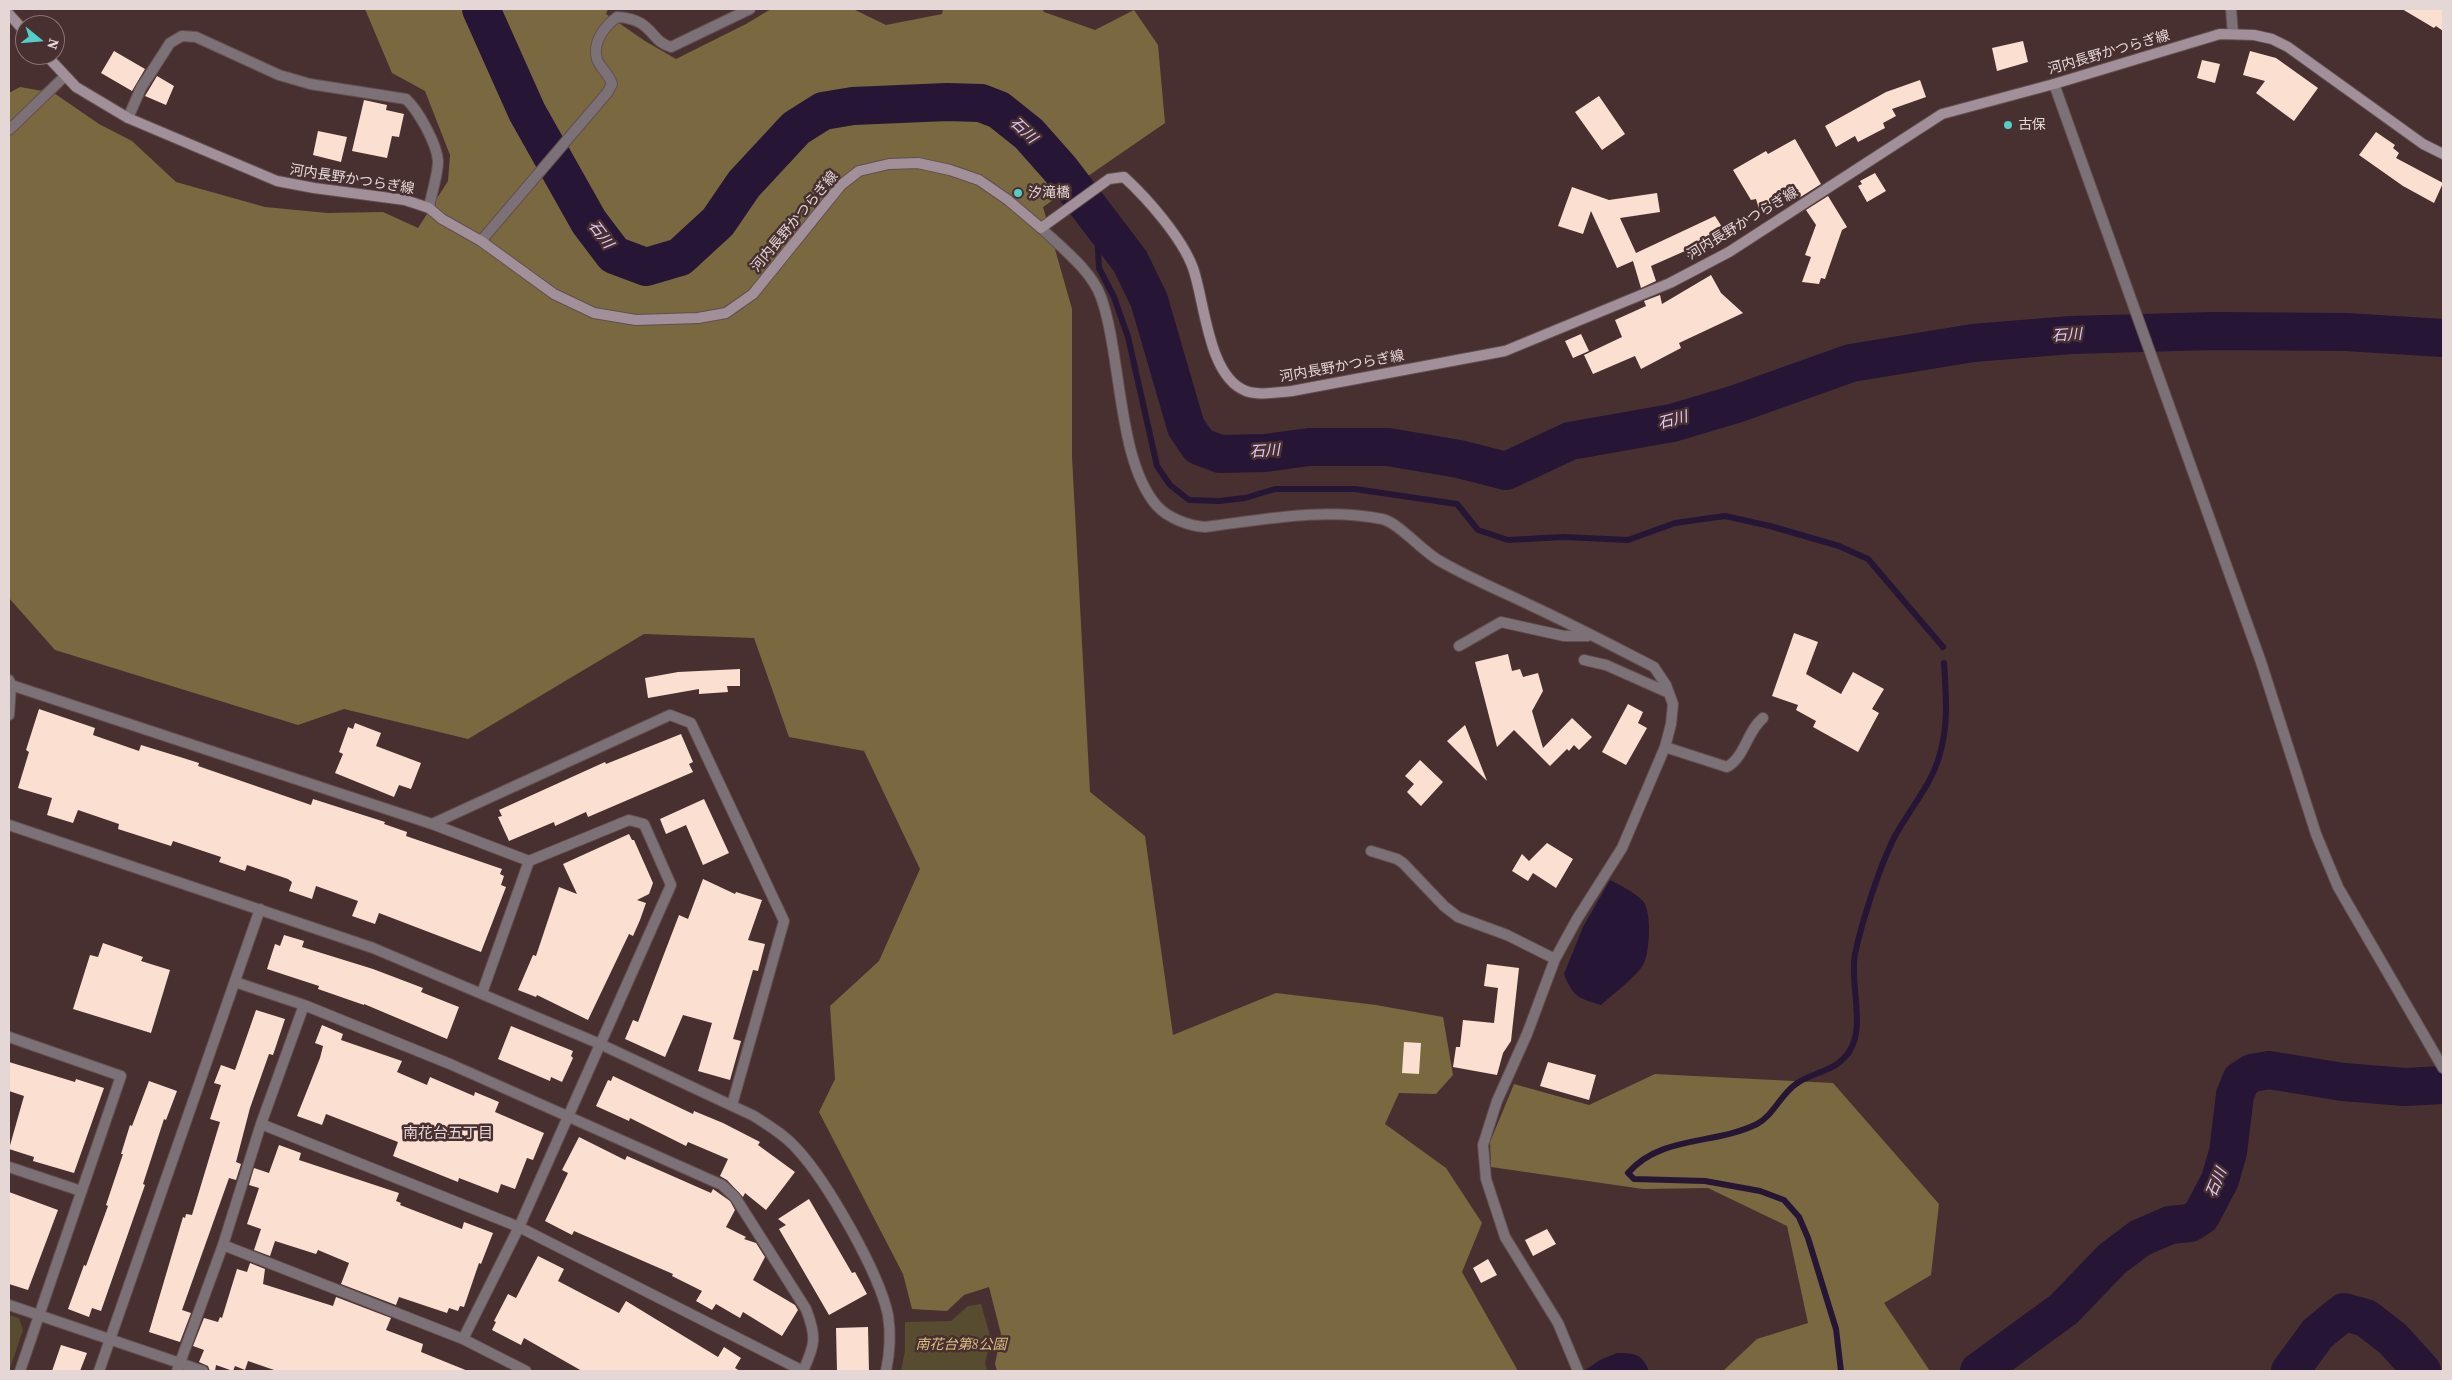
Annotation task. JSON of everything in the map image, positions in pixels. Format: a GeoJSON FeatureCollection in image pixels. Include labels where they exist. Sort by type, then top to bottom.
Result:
{"type":"FeatureCollection","features":[{"type":"Feature","properties":{"kind":"main road","name":"河内長野かつらぎ線"},"geometry":{"type":"LineString","coordinates":[[55,65],[76,87],[128,118],[277,181],[405,200],[429,208],[442,219],[480,241],[554,294],[594,313],[636,320],[678,319],[726,313],[753,294],[840,185],[859,171],[888,164],[918,163],[950,170],[979,180],[1044,226],[1109,180],[1124,177],[1174,234],[1193,267],[1216,355],[1226,377],[1246,391],[1266,393],[1292,391],[1505,351],[1670,283],[1728,252],[1942,114],[2054,84],[2220,34],[2263,37],[2288,47],[2423,144],[2443,154]]}},
{"type":"Feature","properties":{"kind":"street"},"geometry":{"type":"LineString","coordinates":[[480,241],[607,93],[612,84],[610,77],[597,59],[598,42],[604,26],[617,17],[632,18],[646,25],[665,45],[671,47],[750,9]]}},
{"type":"Feature","properties":{"kind":"street"},"geometry":{"type":"LineString","coordinates":[[2231,9],[2233,34]]}},
{"type":"Feature","properties":{"kind":"street"},"geometry":{"type":"LineString","coordinates":[[128,118],[141,88],[170,42],[182,36],[196,37],[279,75],[310,84],[406,99],[416,108],[435,150],[438,162],[429,208]]}},
{"type":"Feature","properties":{"kind":"street"},"geometry":{"type":"LineString","coordinates":[[9,130],[65,76]]}},
{"type":"Feature","properties":{"kind":"street"},"geometry":{"type":"LineString","coordinates":[[2054,84],[2113,242],[2261,662],[2316,834],[2338,888],[2443,1068]]}},
{"type":"Feature","properties":{"kind":"street"},"geometry":{"type":"LineString","coordinates":[[1044,226],[1081,267],[1100,295],[1111,335],[1130,444],[1140,477],[1157,506],[1193,526],[1205,527],[1291,516],[1353,515],[1384,520],[1438,560],[1654,667],[1669,693],[1673,704],[1671,724],[1665,747],[1622,848],[1577,919],[1555,959],[1527,1034],[1497,1101],[1483,1145],[1486,1178],[1505,1237],[1558,1323],[1578,1371]]}},
{"type":"Feature","properties":{"kind":"street"},"geometry":{"type":"LineString","coordinates":[[1459,646],[1501,622],[1564,636],[1592,636]]}},
{"type":"Feature","properties":{"kind":"street"},"geometry":{"type":"LineString","coordinates":[[1584,660],[1606,665],[1669,693]]}},
{"type":"Feature","properties":{"kind":"street"},"geometry":{"type":"LineString","coordinates":[[9,716],[10,682],[432,824],[529,860],[629,820],[644,824],[671,885],[519,1227],[463,1339]]}},
{"type":"Feature","properties":{"kind":"street"},"geometry":{"type":"LineString","coordinates":[[432,824],[670,715],[692,723],[784,921],[732,1105]]}},
{"type":"Feature","properties":{"kind":"street"},"geometry":{"type":"LineString","coordinates":[[1665,747],[1727,767],[1736,760],[1755,725],[1763,718]]}},
{"type":"Feature","properties":{"kind":"street"},"geometry":{"type":"LineString","coordinates":[[9,825],[374,948],[600,1044],[732,1105],[776,1130],[796,1148],[815,1171],[880,1287],[888,1315],[890,1349],[886,1371]]}},
{"type":"Feature","properties":{"kind":"street"},"geometry":{"type":"LineString","coordinates":[[1370,851],[1397,858],[1444,906],[1458,917],[1514,939],[1555,959]]}},
{"type":"Feature","properties":{"kind":"street"},"geometry":{"type":"LineString","coordinates":[[482,993],[529,860]]}},
{"type":"Feature","properties":{"kind":"street"},"geometry":{"type":"LineString","coordinates":[[99,1371],[260,909]]}},
{"type":"Feature","properties":{"kind":"street"},"geometry":{"type":"LineString","coordinates":[[235,982],[304,1005],[450,1064],[569,1115],[722,1185],[735,1197],[806,1309],[814,1329],[814,1347],[803,1371],[519,1227],[261,1124]]}},
{"type":"Feature","properties":{"kind":"street"},"geometry":{"type":"LineString","coordinates":[[179,1367],[223,1245],[261,1124],[304,1005]]}},
{"type":"Feature","properties":{"kind":"street"},"geometry":{"type":"LineString","coordinates":[[9,1037],[121,1076],[20,1371]]}},
{"type":"Feature","properties":{"kind":"street"},"geometry":{"type":"LineString","coordinates":[[9,1167],[81,1191]]}},
{"type":"Feature","properties":{"kind":"street"},"geometry":{"type":"LineString","coordinates":[[223,1245],[463,1339],[526,1371]]}},
{"type":"Feature","properties":{"kind":"street"},"geometry":{"type":"LineString","coordinates":[[9,1305],[110,1339],[179,1367],[203,1371]]}},
{"type":"Feature","properties":{"kind":"green space","name":"南花台第8公園"},"geometry":{"type":"Polygon","coordinates":[[[981,1304],[991,1339],[985,1363],[987,1371],[901,1371],[905,1351],[905,1322],[951,1321],[968,1306],[981,1304]]]}},
{"type":"Feature","properties":{"kind":"green space"},"geometry":{"type":"Polygon","coordinates":[[[9,1315],[19,1318],[23,1330],[9,1371],[9,1315]]]}},
{"type":"Feature","properties":{"kind":"shaded area"},"geometry":{"type":"Polygon","coordinates":[[[365,9],[608,9],[606,14],[645,41],[676,59],[746,24],[771,9],[853,9],[886,25],[942,14],[943,9],[1042,9],[1044,12],[1095,30],[1134,10],[1158,45],[1165,123],[1043,207],[1072,309],[1072,457],[1090,792],[1145,836],[1173,1035],[1276,993],[1376,1005],[1443,1017],[1453,1075],[1436,1094],[1399,1093],[1385,1124],[1446,1168],[1482,1223],[1462,1272],[1518,1371],[997,1371],[995,1364],[1001,1334],[989,1287],[964,1295],[947,1311],[912,1309],[903,1274],[819,1112],[835,1079],[830,1006],[879,961],[920,869],[864,751],[789,737],[754,638],[644,634],[468,739],[344,709],[298,725],[55,650],[9,598],[9,93],[20,87],[54,93],[99,124],[132,141],[176,182],[265,207],[327,213],[383,212],[418,228],[448,181],[450,155],[425,91],[392,73],[365,9]]]}},
{"type":"Feature","properties":{"kind":"shaded area"},"geometry":{"type":"Polygon","coordinates":[[[1610,880],[1632,892],[1643,901],[1648,914],[1648,943],[1643,965],[1601,1005],[1577,996],[1570,988],[1564,974],[1583,927],[1610,880]]]}},
{"type":"Feature","properties":{"kind":"shaded area"},"geometry":{"type":"Polygon","coordinates":[[[1655,1074],[1833,1083],[1939,1204],[1931,1275],[1884,1303],[1930,1371],[1723,1371],[1757,1339],[1808,1323],[1787,1226],[1708,1188],[1643,1189],[1491,1167],[1490,1142],[1514,1084],[1589,1105],[1655,1074]]]}},
{"type":"Feature","properties":{"kind":"shaded area"},"geometry":{"type":"Polygon","coordinates":[[[1617,1353],[1629,1353],[1641,1358],[1649,1371],[1584,1371],[1600,1360],[1617,1353]]]}},
{"type":"Feature","properties":{"kind":"building"},"geometry":{"type":"Polygon","coordinates":[[[2402,9],[2443,9],[2443,31],[2436,26],[2434,28],[2402,9]]]}},
{"type":"Feature","properties":{"kind":"building"},"geometry":{"type":"Polygon","coordinates":[[[2023,41],[2028,62],[1997,71],[1992,48],[2023,41]]]}},
{"type":"Feature","properties":{"kind":"building"},"geometry":{"type":"Polygon","coordinates":[[[114,51],[145,69],[132,91],[101,73],[114,51]]]}},
{"type":"Feature","properties":{"kind":"building"},"geometry":{"type":"Polygon","coordinates":[[[2250,51],[2276,58],[2318,88],[2294,121],[2256,93],[2265,81],[2243,75],[2250,51]]]}},
{"type":"Feature","properties":{"kind":"building"},"geometry":{"type":"Polygon","coordinates":[[[2202,60],[2220,64],[2215,83],[2197,78],[2202,60]]]}},
{"type":"Feature","properties":{"kind":"building"},"geometry":{"type":"Polygon","coordinates":[[[157,76],[174,86],[166,105],[145,96],[157,76]]]}},
{"type":"Feature","properties":{"kind":"building"},"geometry":{"type":"Polygon","coordinates":[[[1920,80],[1926,97],[1892,109],[1896,116],[1883,123],[1885,128],[1858,142],[1855,136],[1836,147],[1825,126],[1886,92],[1920,80]]]}},
{"type":"Feature","properties":{"kind":"building"},"geometry":{"type":"Polygon","coordinates":[[[1599,96],[1625,134],[1602,150],[1575,112],[1599,96]]]}},
{"type":"Feature","properties":{"kind":"building"},"geometry":{"type":"Polygon","coordinates":[[[364,100],[387,105],[386,110],[404,114],[399,137],[392,136],[387,158],[352,151],[364,100]]]}},
{"type":"Feature","properties":{"kind":"building"},"geometry":{"type":"Polygon","coordinates":[[[318,131],[347,137],[341,162],[313,155],[318,131]]]}},
{"type":"Feature","properties":{"kind":"building"},"geometry":{"type":"Polygon","coordinates":[[[2376,132],[2395,145],[2393,148],[2399,153],[2396,158],[2443,183],[2434,203],[2403,186],[2359,155],[2376,132]]]}},
{"type":"Feature","properties":{"kind":"building"},"geometry":{"type":"Polygon","coordinates":[[[1795,139],[1821,184],[1799,198],[1795,191],[1760,212],[1756,199],[1751,200],[1733,170],[1766,151],[1768,154],[1795,139]]]}},
{"type":"Feature","properties":{"kind":"building"},"geometry":{"type":"Polygon","coordinates":[[[1875,173],[1886,191],[1867,202],[1858,186],[1862,184],[1860,181],[1875,173]]]}},
{"type":"Feature","properties":{"kind":"building"},"geometry":{"type":"Polygon","coordinates":[[[1572,187],[1609,200],[1657,193],[1660,212],[1620,218],[1636,253],[1715,216],[1724,230],[1713,236],[1716,240],[1688,257],[1685,251],[1651,266],[1656,281],[1641,288],[1633,261],[1617,268],[1591,211],[1583,234],[1558,226],[1572,187]]]}},
{"type":"Feature","properties":{"kind":"building"},"geometry":{"type":"Polygon","coordinates":[[[1828,196],[1847,227],[1842,230],[1825,279],[1821,278],[1819,284],[1802,282],[1811,257],[1805,255],[1816,225],[1806,210],[1828,196]]]}},
{"type":"Feature","properties":{"kind":"building"},"geometry":{"type":"Polygon","coordinates":[[[1711,275],[1721,293],[1743,313],[1679,343],[1681,348],[1641,369],[1635,356],[1593,374],[1584,355],[1622,337],[1615,320],[1646,306],[1644,301],[1660,295],[1662,304],[1711,275]]]}},
{"type":"Feature","properties":{"kind":"building"},"geometry":{"type":"Polygon","coordinates":[[[1581,334],[1589,351],[1573,358],[1565,341],[1581,334]]]}},
{"type":"Feature","properties":{"kind":"building"},"geometry":{"type":"Polygon","coordinates":[[[1794,633],[1818,642],[1806,674],[1841,694],[1853,672],[1884,689],[1872,709],[1879,713],[1858,752],[1813,727],[1816,721],[1796,710],[1798,705],[1772,696],[1794,633]]]}},
{"type":"Feature","properties":{"kind":"building"},"geometry":{"type":"Polygon","coordinates":[[[1508,654],[1512,671],[1520,669],[1523,677],[1538,673],[1543,691],[1532,711],[1543,748],[1572,718],[1592,737],[1579,750],[1574,745],[1569,751],[1567,749],[1550,766],[1514,730],[1497,747],[1475,662],[1508,654]]]}},
{"type":"Feature","properties":{"kind":"building"},"geometry":{"type":"Polygon","coordinates":[[[740,669],[740,686],[727,686],[728,692],[699,694],[699,689],[648,698],[645,678],[678,672],[740,669]]]}},
{"type":"Feature","properties":{"kind":"building"},"geometry":{"type":"Polygon","coordinates":[[[1628,704],[1643,712],[1638,723],[1647,728],[1626,765],[1602,752],[1628,704]]]}},
{"type":"Feature","properties":{"kind":"building"},"geometry":{"type":"Polygon","coordinates":[[[39,709],[95,728],[93,735],[139,751],[141,745],[199,763],[198,766],[311,805],[313,799],[385,822],[384,824],[407,832],[406,836],[502,869],[500,874],[504,876],[501,885],[506,887],[481,952],[379,913],[375,924],[352,916],[358,901],[316,886],[312,899],[289,891],[292,882],[288,879],[247,865],[245,871],[219,862],[221,857],[173,841],[171,846],[118,829],[119,824],[78,810],[73,823],[47,815],[52,798],[18,788],[29,752],[26,750],[39,709]]]}},
{"type":"Feature","properties":{"kind":"building"},"geometry":{"type":"Polygon","coordinates":[[[355,723],[381,733],[376,746],[421,763],[411,789],[399,785],[394,797],[335,773],[343,754],[339,752],[348,727],[353,729],[355,723]]]}},
{"type":"Feature","properties":{"kind":"building"},"geometry":{"type":"Polygon","coordinates":[[[1465,725],[1487,781],[1447,741],[1465,725]]]}},
{"type":"Feature","properties":{"kind":"building"},"geometry":{"type":"Polygon","coordinates":[[[681,734],[693,762],[689,764],[693,772],[588,817],[586,812],[555,826],[554,822],[509,841],[498,817],[502,816],[499,810],[605,762],[606,764],[681,734]]]}},
{"type":"Feature","properties":{"kind":"building"},"geometry":{"type":"Polygon","coordinates":[[[1420,760],[1443,782],[1421,806],[1407,792],[1414,784],[1405,776],[1420,760]]]}},
{"type":"Feature","properties":{"kind":"building"},"geometry":{"type":"Polygon","coordinates":[[[704,799],[729,853],[703,865],[686,825],[666,834],[660,819],[704,799]]]}},
{"type":"Feature","properties":{"kind":"building"},"geometry":{"type":"Polygon","coordinates":[[[629,834],[632,840],[634,840],[653,883],[649,894],[637,900],[646,903],[640,920],[633,936],[629,934],[588,1020],[537,995],[536,997],[518,990],[533,955],[536,956],[559,887],[577,894],[563,864],[629,834]]]}},
{"type":"Feature","properties":{"kind":"building"},"geometry":{"type":"Polygon","coordinates":[[[1547,843],[1573,859],[1556,888],[1533,873],[1528,881],[1512,871],[1522,854],[1529,861],[1547,843]]]}},
{"type":"Feature","properties":{"kind":"building"},"geometry":{"type":"Polygon","coordinates":[[[703,879],[735,894],[736,892],[762,900],[748,940],[765,944],[758,971],[753,970],[733,1039],[741,1041],[730,1080],[698,1071],[712,1023],[683,1015],[665,1057],[625,1039],[633,1020],[638,1022],[679,915],[688,919],[703,879]]]}},
{"type":"Feature","properties":{"kind":"building"},"geometry":{"type":"Polygon","coordinates":[[[284,935],[304,941],[302,947],[373,969],[423,988],[421,992],[459,1007],[447,1039],[364,1004],[318,989],[319,986],[267,969],[275,944],[280,946],[284,935]]]}},
{"type":"Feature","properties":{"kind":"building"},"geometry":{"type":"Polygon","coordinates":[[[103,943],[143,957],[141,961],[170,970],[151,1033],[73,1009],[90,955],[98,957],[103,943]]]}},
{"type":"Feature","properties":{"kind":"building"},"geometry":{"type":"Polygon","coordinates":[[[1487,964],[1519,968],[1511,1041],[1503,1053],[1497,1075],[1453,1067],[1456,1047],[1460,1047],[1463,1020],[1494,1023],[1498,988],[1484,986],[1487,964]]]}},
{"type":"Feature","properties":{"kind":"building"},"geometry":{"type":"Polygon","coordinates":[[[256,1010],[285,1019],[273,1055],[269,1054],[250,1108],[236,1162],[241,1164],[236,1180],[229,1178],[182,1310],[191,1313],[180,1342],[149,1332],[183,1217],[185,1218],[186,1214],[192,1215],[220,1122],[210,1119],[221,1085],[214,1083],[221,1065],[235,1070],[256,1010]]]}},
{"type":"Feature","properties":{"kind":"building"},"geometry":{"type":"Polygon","coordinates":[[[322,1025],[343,1034],[341,1040],[402,1061],[397,1072],[427,1085],[430,1077],[474,1096],[475,1092],[499,1102],[495,1112],[544,1133],[533,1160],[527,1158],[515,1189],[501,1184],[498,1193],[459,1178],[458,1182],[393,1156],[398,1142],[326,1114],[322,1125],[297,1116],[320,1058],[323,1046],[315,1043],[322,1025]]]}},
{"type":"Feature","properties":{"kind":"building"},"geometry":{"type":"Polygon","coordinates":[[[511,1026],[573,1051],[571,1056],[573,1058],[562,1082],[551,1077],[550,1081],[498,1059],[511,1026]]]}},
{"type":"Feature","properties":{"kind":"building"},"geometry":{"type":"Polygon","coordinates":[[[1404,1042],[1421,1043],[1419,1074],[1402,1073],[1404,1042]]]}},
{"type":"Feature","properties":{"kind":"building"},"geometry":{"type":"Polygon","coordinates":[[[9,1062],[75,1082],[76,1079],[104,1088],[74,1173],[33,1161],[34,1157],[9,1149],[24,1096],[9,1091],[9,1062]]]}},
{"type":"Feature","properties":{"kind":"building"},"geometry":{"type":"Polygon","coordinates":[[[1548,1062],[1596,1075],[1589,1100],[1540,1086],[1548,1062]]]}},
{"type":"Feature","properties":{"kind":"building"},"geometry":{"type":"Polygon","coordinates":[[[613,1076],[693,1114],[694,1111],[723,1123],[760,1142],[758,1145],[795,1172],[766,1210],[745,1193],[743,1197],[727,1180],[720,1176],[728,1159],[688,1142],[686,1146],[630,1118],[629,1121],[596,1106],[608,1080],[611,1081],[613,1076]]]}},
{"type":"Feature","properties":{"kind":"building"},"geometry":{"type":"Polygon","coordinates":[[[149,1081],[177,1091],[166,1120],[164,1119],[143,1184],[145,1185],[101,1311],[92,1308],[89,1317],[68,1309],[108,1206],[106,1205],[123,1154],[121,1154],[130,1125],[132,1126],[149,1081]]]}},
{"type":"Feature","properties":{"kind":"building"},"geometry":{"type":"Polygon","coordinates":[[[579,1137],[625,1160],[627,1156],[711,1193],[713,1189],[730,1201],[735,1210],[726,1227],[746,1237],[744,1239],[756,1243],[765,1257],[753,1280],[795,1305],[798,1310],[782,1336],[743,1312],[740,1318],[716,1304],[712,1310],[696,1301],[702,1291],[672,1276],[673,1274],[574,1231],[572,1235],[545,1221],[568,1173],[562,1170],[579,1137]]]}},
{"type":"Feature","properties":{"kind":"building"},"geometry":{"type":"Polygon","coordinates":[[[279,1145],[301,1153],[299,1160],[399,1193],[396,1201],[401,1203],[400,1205],[462,1229],[464,1222],[493,1233],[481,1264],[479,1263],[464,1307],[460,1306],[458,1311],[449,1308],[447,1313],[399,1297],[396,1305],[341,1284],[349,1263],[318,1250],[316,1254],[275,1241],[270,1256],[254,1250],[261,1229],[247,1224],[259,1188],[249,1185],[254,1168],[269,1173],[279,1145]]]}},
{"type":"Feature","properties":{"kind":"building"},"geometry":{"type":"Polygon","coordinates":[[[9,1192],[58,1210],[28,1290],[9,1284],[9,1192]]]}},
{"type":"Feature","properties":{"kind":"building"},"geometry":{"type":"Polygon","coordinates":[[[809,1199],[852,1273],[855,1272],[867,1294],[829,1315],[779,1229],[786,1225],[778,1219],[809,1199]]]}},
{"type":"Feature","properties":{"kind":"building"},"geometry":{"type":"Polygon","coordinates":[[[1547,1229],[1556,1244],[1533,1256],[1525,1240],[1547,1229]]]}},
{"type":"Feature","properties":{"kind":"building"},"geometry":{"type":"Polygon","coordinates":[[[538,1256],[564,1269],[558,1281],[619,1313],[626,1301],[718,1357],[724,1347],[741,1358],[735,1368],[740,1371],[582,1371],[524,1338],[521,1345],[492,1330],[496,1322],[494,1321],[508,1294],[516,1298],[538,1256]]]}},
{"type":"Feature","properties":{"kind":"building"},"geometry":{"type":"Polygon","coordinates":[[[1488,1259],[1497,1275],[1481,1283],[1473,1268],[1488,1259]]]}},
{"type":"Feature","properties":{"kind":"building"},"geometry":{"type":"Polygon","coordinates":[[[250,1263],[265,1269],[263,1284],[333,1306],[336,1297],[391,1318],[386,1330],[423,1344],[421,1352],[468,1371],[277,1371],[248,1361],[245,1370],[235,1366],[233,1371],[216,1365],[215,1371],[210,1371],[208,1366],[199,1362],[204,1350],[193,1346],[204,1318],[218,1322],[220,1317],[222,1318],[237,1269],[247,1272],[250,1263]]]}},
{"type":"Feature","properties":{"kind":"building"},"geometry":{"type":"Polygon","coordinates":[[[868,1327],[869,1371],[837,1371],[836,1328],[868,1327]]]}},
{"type":"Feature","properties":{"kind":"building"},"geometry":{"type":"Polygon","coordinates":[[[61,1345],[87,1353],[80,1371],[52,1371],[61,1345]]]}},
{"type":"Feature","properties":{"kind":"waterway","name":"石川"},"geometry":{"type":"LineString","coordinates":[[481,9],[527,112],[589,222],[614,255],[646,267],[680,257],[718,222],[744,184],[796,128],[823,111],[853,106],[947,102],[981,103],[999,110],[1029,134],[1060,169],[1130,261],[1149,300],[1186,427],[1199,446],[1220,454],[1265,453],[1309,447],[1388,447],[1459,459],[1506,471],[1570,441],[1672,423],[1736,404],[1851,363],[1973,343],[2071,335],[2214,331],[2346,332],[2443,338]]}},
{"type":"Feature","properties":{"kind":"waterway"},"geometry":{"type":"LineString","coordinates":[[1096,216],[1099,268],[1114,297],[1128,337],[1157,466],[1170,485],[1189,500],[1219,501],[1245,498],[1275,489],[1355,489],[1457,504],[1478,530],[1508,540],[1564,537],[1628,540],[1675,523],[1725,516],[1770,526],[1839,546],[1868,559],[1943,647]]}},
{"type":"Feature","properties":{"kind":"waterway"},"geometry":{"type":"LineString","coordinates":[[1841,1371],[1836,1329],[1808,1238],[1799,1217],[1784,1200],[1760,1191],[1705,1181],[1634,1179],[1628,1173],[1641,1161],[1656,1152],[1672,1146],[1741,1131],[1757,1124],[1768,1116],[1786,1093],[1796,1084],[1832,1067],[1848,1054],[1857,1028],[1854,982],[1855,954],[1867,910],[1889,848],[1931,778],[1942,745],[1946,710],[1944,663]]}},
{"type":"Feature","properties":{"kind":"waterway","name":"石川"},"geometry":{"type":"LineString","coordinates":[[1979,1371],[2064,1309],[2112,1259],[2140,1238],[2170,1225],[2190,1223],[2201,1216],[2220,1180],[2228,1152],[2235,1095],[2241,1080],[2252,1073],[2269,1070],[2343,1082],[2405,1087],[2443,1085]]}},
{"type":"Feature","properties":{"kind":"waterway","name":"石川"},"geometry":{"type":"LineString","coordinates":[[2290,1371],[2318,1333],[2344,1312],[2366,1318],[2393,1339],[2422,1371]]}},
{"type":"Feature","properties":{"kind":"place","name":"古保"},"geometry":{"type":"Point","coordinates":[2008,125]}},
{"type":"Feature","properties":{"kind":"place","name":"汐滝橋"},"geometry":{"type":"Point","coordinates":[1018,193]}},
{"type":"Feature","properties":{"kind":"district","name":"南花台五丁目"},"geometry":{"type":"Point","coordinates":[448,1134]}}]}
